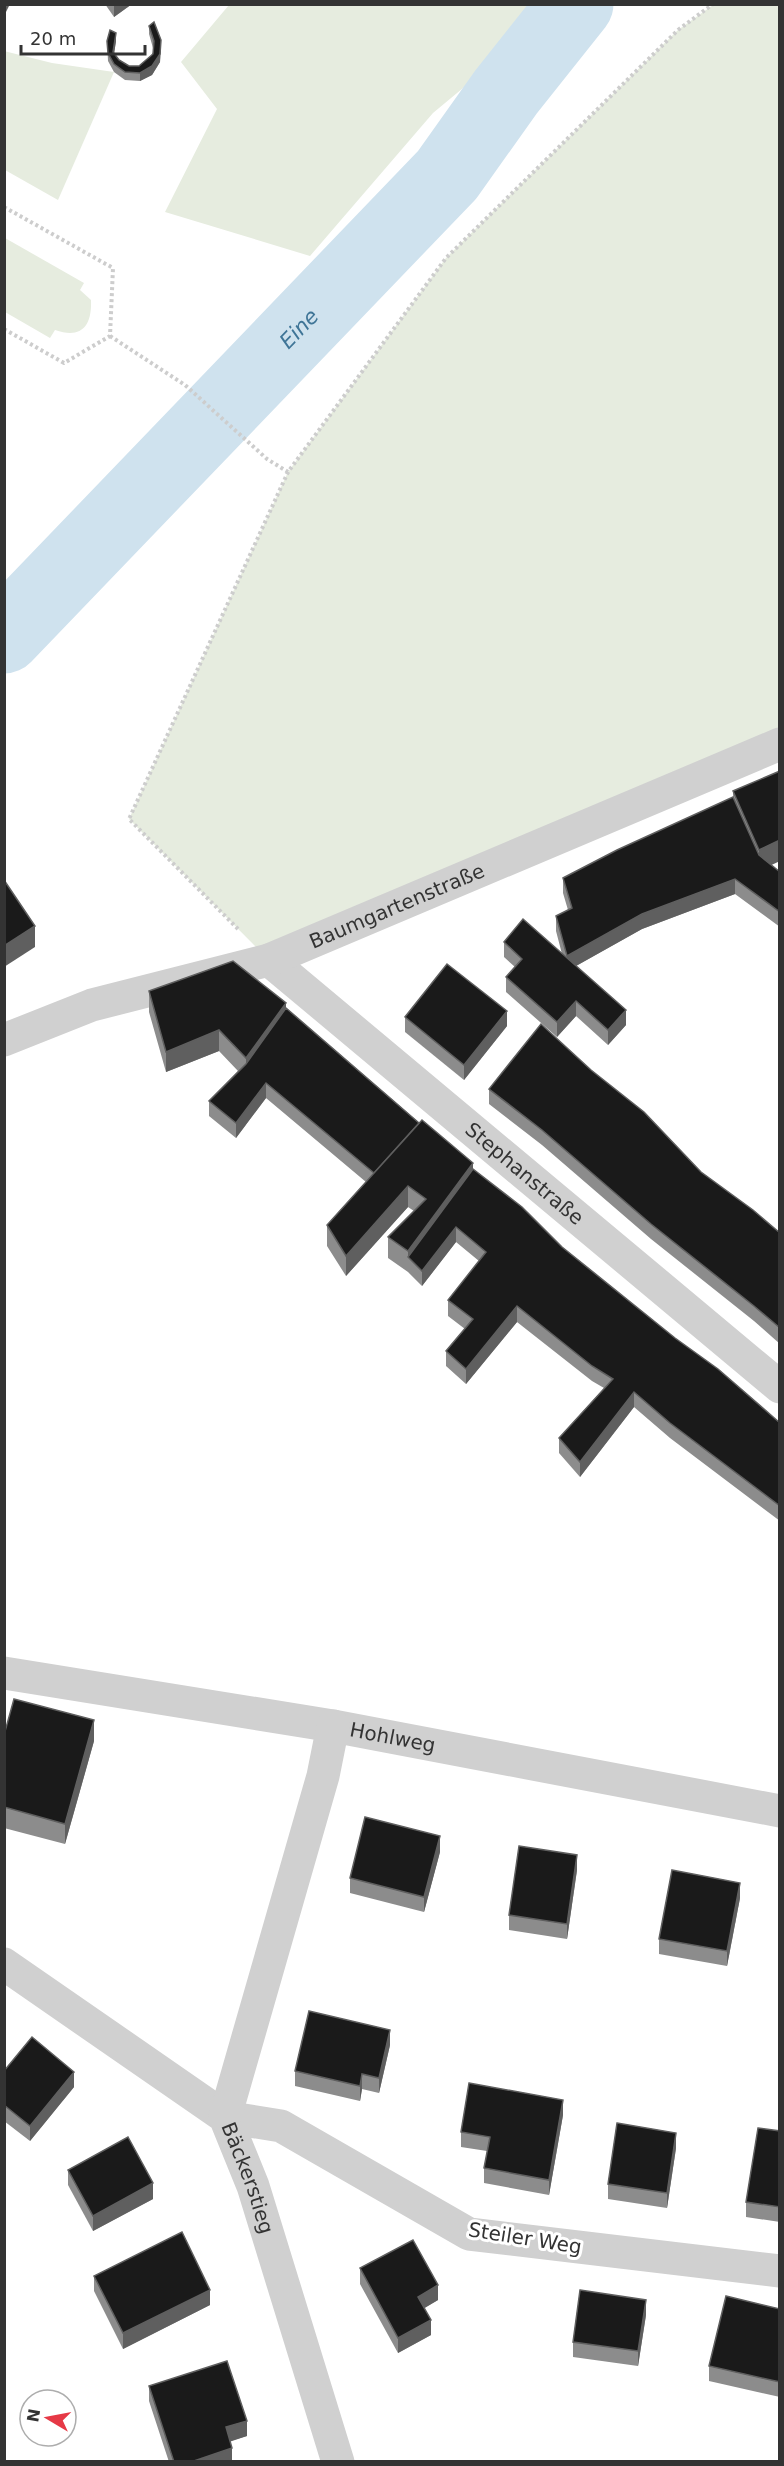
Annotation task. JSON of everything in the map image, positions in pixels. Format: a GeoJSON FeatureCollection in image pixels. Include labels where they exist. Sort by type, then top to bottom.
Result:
{"type":"FeatureCollection","features":[{"type":"Feature","properties":{"kind":"street","name":"Baumgartenstraße"},"geometry":{"type":"LineString","coordinates":[[4,1040],[92,1005],[269,960],[780,744]]}},
{"type":"Feature","properties":{"kind":"street","name":"Stephanstraße"},"geometry":{"type":"LineString","coordinates":[[269,960],[780,1387]]}},
{"type":"Feature","properties":{"kind":"street","name":"Hohlweg"},"geometry":{"type":"LineString","coordinates":[[4,1673],[333,1726],[780,1811]]}},
{"type":"Feature","properties":{"kind":"street"},"geometry":{"type":"LineString","coordinates":[[225,2118],[323,1776],[333,1726]]}},
{"type":"Feature","properties":{"kind":"street","name":"Bäckerstieg"},"geometry":{"type":"LineString","coordinates":[[4,1964],[225,2118],[253,2186],[338,2462]]}},
{"type":"Feature","properties":{"kind":"street","name":"Steiler Weg"},"geometry":{"type":"LineString","coordinates":[[225,2118],[281,2126],[469,2234],[780,2271]]}},
{"type":"Feature","properties":{"kind":"path"},"geometry":{"type":"LineString","coordinates":[[269,960],[129,819],[288,472],[446,258],[678,30],[713,4]]}},
{"type":"Feature","properties":{"kind":"path"},"geometry":{"type":"LineString","coordinates":[[4,207],[113,268],[110,336]]}},
{"type":"Feature","properties":{"kind":"path"},"geometry":{"type":"LineString","coordinates":[[4,329],[64,363],[110,336]]}},
{"type":"Feature","properties":{"kind":"path"},"geometry":{"type":"LineString","coordinates":[[110,336],[185,385],[267,459],[288,472]]}},
{"type":"Feature","properties":{"kind":"shaded area"},"geometry":{"type":"Polygon","coordinates":[[[229,5],[563,5],[433,113],[310,256],[165,212],[217,109],[181,62],[229,5]]]}},
{"type":"Feature","properties":{"kind":"shaded area"},"geometry":{"type":"Polygon","coordinates":[[[713,5],[779,5],[779,744],[269,960],[129,819],[288,472],[446,258],[678,30],[713,5]]]}},
{"type":"Feature","properties":{"kind":"shaded area"},"geometry":{"type":"Polygon","coordinates":[[[4,51],[52,63],[114,72],[58,200],[5,170],[4,51]]]}},
{"type":"Feature","properties":{"kind":"shaded area"},"geometry":{"type":"Polygon","coordinates":[[[5,238],[84,283],[80,290],[91,300],[91,309],[87,324],[83,328],[72,333],[55,330],[50,338],[5,312],[5,238]]]}},
{"type":"Feature","properties":{"kind":"building"},"geometry":{"type":"Polygon","coordinates":[[[154,22],[161,40],[160,54],[152,66],[140,73],[125,72],[114,64],[108,53],[107,41],[110,30],[116,33],[113,52],[119,60],[129,66],[139,66],[153,54],[154,41],[149,26],[154,22]]]}},
{"type":"Feature","properties":{"kind":"building"},"geometry":{"type":"Polygon","coordinates":[[[780,771],[780,840],[759,850],[733,791],[780,771]]]}},
{"type":"Feature","properties":{"kind":"building"},"geometry":{"type":"Polygon","coordinates":[[[733,797],[759,855],[780,872],[780,912],[735,879],[642,914],[567,956],[556,916],[572,908],[563,878],[617,850],[733,797]]]}},
{"type":"Feature","properties":{"kind":"building"},"geometry":{"type":"Polygon","coordinates":[[[4,880],[35,926],[4,946],[4,880]]]}},
{"type":"Feature","properties":{"kind":"building"},"geometry":{"type":"Polygon","coordinates":[[[523,919],[626,1010],[608,1030],[576,1001],[557,1022],[506,977],[522,959],[504,942],[523,919]]]}},
{"type":"Feature","properties":{"kind":"building"},"geometry":{"type":"Polygon","coordinates":[[[233,961],[286,1003],[246,1058],[219,1030],[166,1052],[149,991],[233,961]]]}},
{"type":"Feature","properties":{"kind":"building"},"geometry":{"type":"Polygon","coordinates":[[[447,964],[507,1011],[464,1065],[405,1017],[447,964]]]}},
{"type":"Feature","properties":{"kind":"building"},"geometry":{"type":"Polygon","coordinates":[[[286,1008],[419,1123],[374,1173],[266,1083],[236,1123],[209,1101],[246,1064],[286,1008]]]}},
{"type":"Feature","properties":{"kind":"building"},"geometry":{"type":"Polygon","coordinates":[[[541,1024],[591,1070],[644,1112],[701,1172],[780,1233],[780,1328],[651,1224],[542,1130],[489,1089],[541,1024]]]}},
{"type":"Feature","properties":{"kind":"building"},"geometry":{"type":"Polygon","coordinates":[[[422,1120],[473,1163],[408,1251],[388,1237],[426,1199],[408,1186],[346,1256],[327,1225],[422,1120]]]}},
{"type":"Feature","properties":{"kind":"building"},"geometry":{"type":"Polygon","coordinates":[[[473,1169],[522,1207],[562,1247],[675,1338],[718,1369],[780,1423],[780,1506],[670,1423],[634,1392],[580,1462],[559,1438],[613,1379],[592,1366],[517,1306],[466,1369],[446,1351],[473,1319],[448,1300],[486,1252],[456,1227],[422,1271],[408,1257],[473,1169]]]}},
{"type":"Feature","properties":{"kind":"building"},"geometry":{"type":"Polygon","coordinates":[[[14,1699],[94,1720],[65,1824],[4,1807],[4,1735],[14,1699]]]}},
{"type":"Feature","properties":{"kind":"building"},"geometry":{"type":"Polygon","coordinates":[[[365,1817],[440,1836],[424,1897],[350,1878],[365,1817]]]}},
{"type":"Feature","properties":{"kind":"building"},"geometry":{"type":"Polygon","coordinates":[[[519,1846],[577,1855],[567,1924],[509,1915],[519,1846]]]}},
{"type":"Feature","properties":{"kind":"building"},"geometry":{"type":"Polygon","coordinates":[[[672,1870],[740,1883],[727,1951],[659,1939],[672,1870]]]}},
{"type":"Feature","properties":{"kind":"building"},"geometry":{"type":"Polygon","coordinates":[[[309,2011],[390,2030],[379,2078],[362,2074],[360,2086],[295,2071],[309,2011]]]}},
{"type":"Feature","properties":{"kind":"building"},"geometry":{"type":"Polygon","coordinates":[[[32,2037],[74,2072],[30,2126],[4,2105],[4,2071],[32,2037]]]}},
{"type":"Feature","properties":{"kind":"building"},"geometry":{"type":"Polygon","coordinates":[[[469,2083],[563,2100],[549,2180],[484,2168],[490,2137],[461,2132],[469,2083]]]}},
{"type":"Feature","properties":{"kind":"building"},"geometry":{"type":"Polygon","coordinates":[[[617,2123],[676,2133],[667,2193],[608,2184],[617,2123]]]}},
{"type":"Feature","properties":{"kind":"building"},"geometry":{"type":"Polygon","coordinates":[[[758,2128],[780,2131],[780,2207],[746,2202],[758,2128]]]}},
{"type":"Feature","properties":{"kind":"building"},"geometry":{"type":"Polygon","coordinates":[[[128,2137],[153,2183],[93,2216],[68,2170],[128,2137]]]}},
{"type":"Feature","properties":{"kind":"building"},"geometry":{"type":"Polygon","coordinates":[[[182,2232],[210,2290],[123,2333],[94,2276],[182,2232]]]}},
{"type":"Feature","properties":{"kind":"building"},"geometry":{"type":"Polygon","coordinates":[[[413,2240],[438,2285],[418,2297],[431,2320],[398,2338],[360,2268],[413,2240]]]}},
{"type":"Feature","properties":{"kind":"building"},"geometry":{"type":"Polygon","coordinates":[[[580,2290],[646,2300],[638,2351],[573,2342],[580,2290]]]}},
{"type":"Feature","properties":{"kind":"building"},"geometry":{"type":"Polygon","coordinates":[[[726,2296],[780,2309],[780,2382],[709,2366],[726,2296]]]}},
{"type":"Feature","properties":{"kind":"building"},"geometry":{"type":"Polygon","coordinates":[[[227,2361],[247,2421],[226,2427],[232,2448],[191,2462],[174,2462],[149,2386],[227,2361]]]}},
{"type":"Feature","properties":{"kind":"waterway","name":"Eine"},"geometry":{"type":"LineString","coordinates":[[4,636],[447,175],[506,92],[576,4]]}}]}
